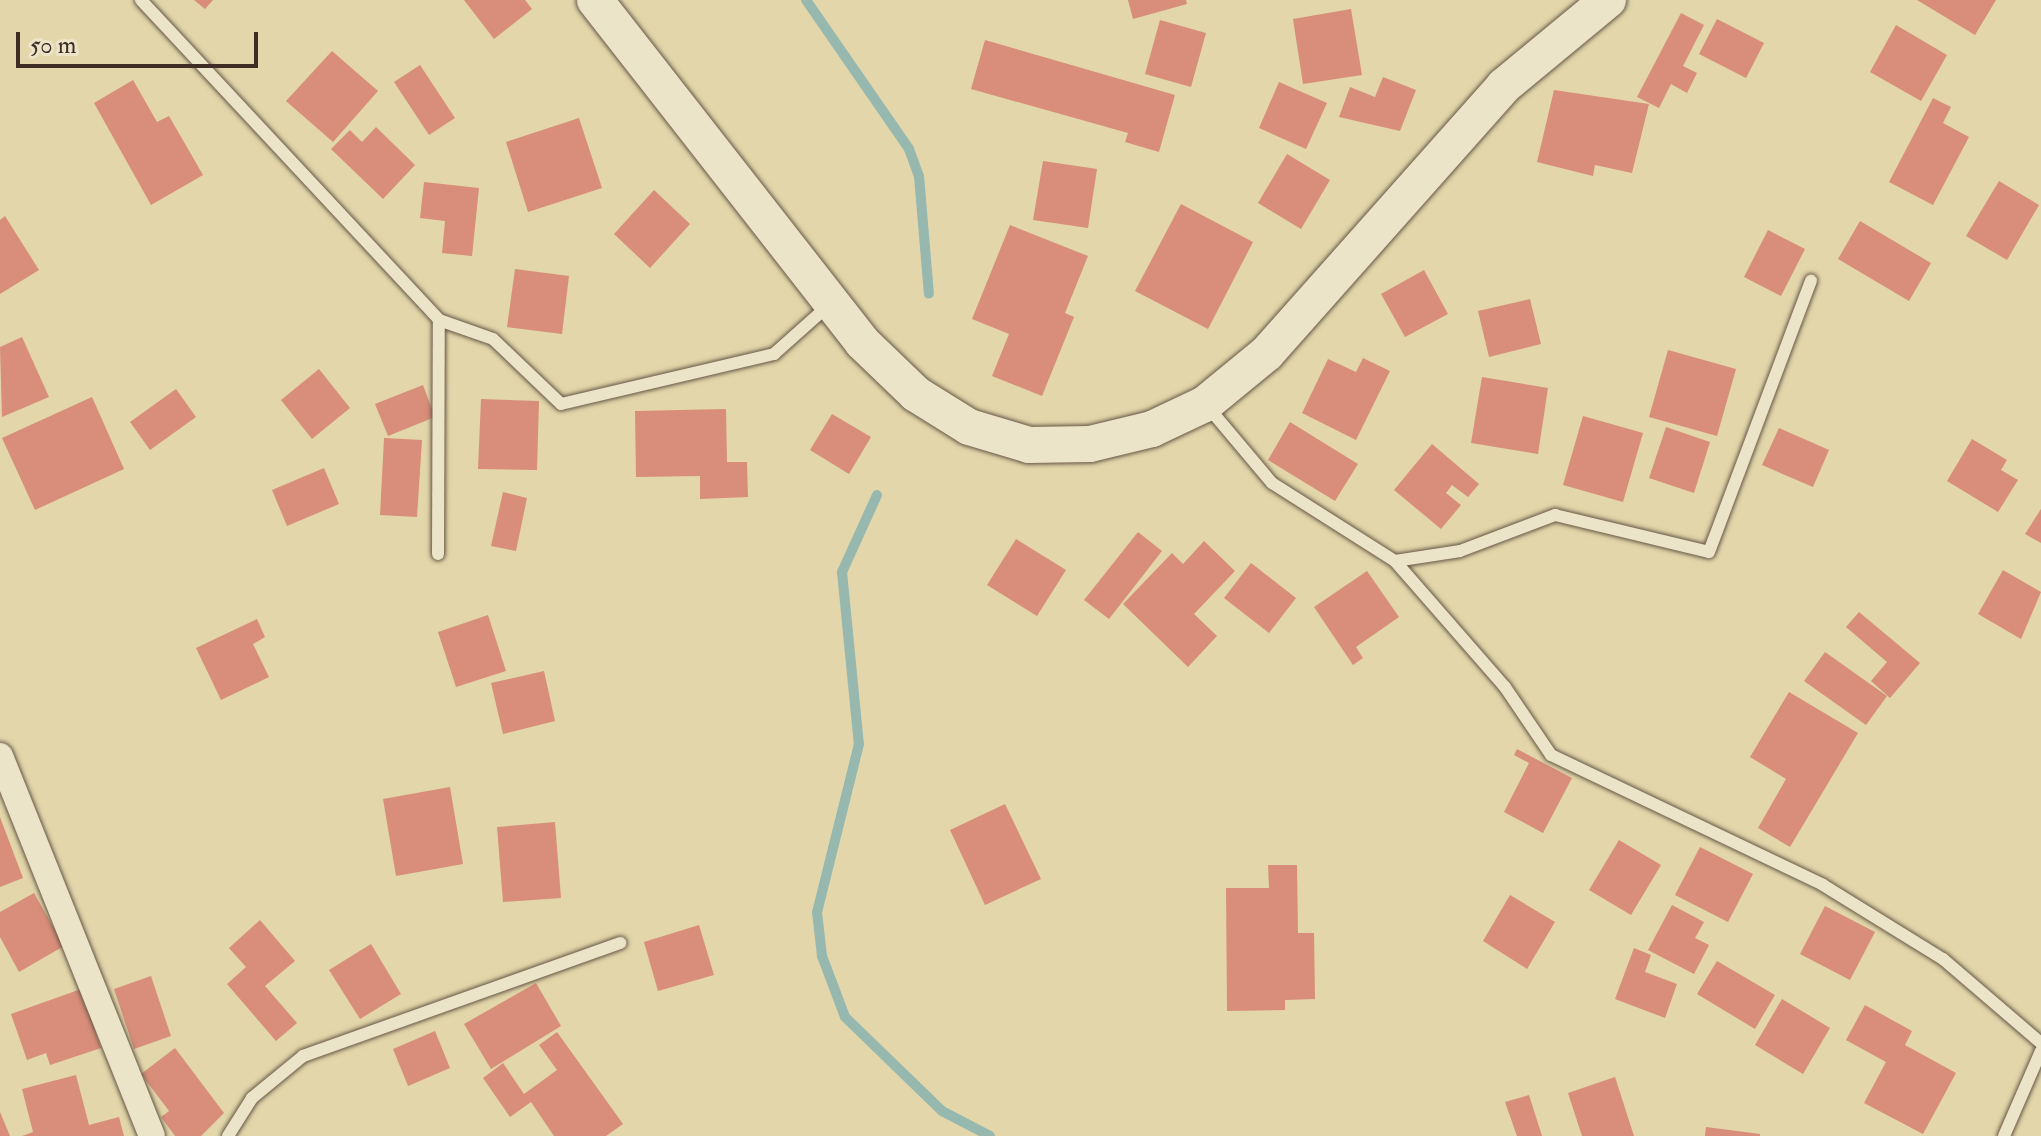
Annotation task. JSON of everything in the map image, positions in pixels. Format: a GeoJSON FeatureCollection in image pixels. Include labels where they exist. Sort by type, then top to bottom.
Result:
{"type":"FeatureCollection","features":[{"type":"Feature","properties":{"kind":"street"},"geometry":{"type":"LineString","coordinates":[[595,0],[831,303],[916,394],[969,427],[1029,445],[1090,444],[1152,429],[1205,404],[1267,353],[1504,86],[1608,0]]}},
{"type":"Feature","properties":{"kind":"street"},"geometry":{"type":"LineString","coordinates":[[0,756],[152,1136]]}},
{"type":"Feature","properties":{"kind":"lane"},"geometry":{"type":"LineString","coordinates":[[141,0],[439,320],[493,339],[561,404],[774,354],[831,303]]}},
{"type":"Feature","properties":{"kind":"lane"},"geometry":{"type":"LineString","coordinates":[[1395,561],[1460,551],[1555,515],[1709,552],[1811,281]]}},
{"type":"Feature","properties":{"kind":"lane"},"geometry":{"type":"LineString","coordinates":[[438,554],[439,320]]}},
{"type":"Feature","properties":{"kind":"lane"},"geometry":{"type":"LineString","coordinates":[[1205,404],[1272,483],[1395,561],[1505,687],[1551,755],[1823,885],[1943,959],[2041,1043]]}},
{"type":"Feature","properties":{"kind":"lane"},"geometry":{"type":"LineString","coordinates":[[228,1136],[252,1098],[303,1056],[620,943]]}},
{"type":"Feature","properties":{"kind":"lane"},"geometry":{"type":"LineString","coordinates":[[2004,1136],[2041,1051]]}},
{"type":"Feature","properties":{"kind":"building"},"geometry":{"type":"Polygon","coordinates":[[[194,0],[213,0],[205,9],[194,0]]]}},
{"type":"Feature","properties":{"kind":"building"},"geometry":{"type":"Polygon","coordinates":[[[464,0],[525,0],[532,9],[494,39],[464,0]]]}},
{"type":"Feature","properties":{"kind":"building"},"geometry":{"type":"Polygon","coordinates":[[[1128,0],[1186,0],[1187,4],[1133,19],[1128,0]]]}},
{"type":"Feature","properties":{"kind":"building"},"geometry":{"type":"Polygon","coordinates":[[[1917,0],[1996,0],[1975,35],[1917,0]]]}},
{"type":"Feature","properties":{"kind":"building"},"geometry":{"type":"Polygon","coordinates":[[[1351,9],[1362,75],[1303,84],[1293,19],[1351,9]]]}},
{"type":"Feature","properties":{"kind":"building"},"geometry":{"type":"Polygon","coordinates":[[[1681,13],[1704,25],[1683,66],[1697,73],[1687,93],[1671,84],[1659,108],[1637,97],[1681,13]]]}},
{"type":"Feature","properties":{"kind":"building"},"geometry":{"type":"Polygon","coordinates":[[[1717,19],[1764,43],[1746,78],[1699,54],[1717,19]]]}},
{"type":"Feature","properties":{"kind":"building"},"geometry":{"type":"Polygon","coordinates":[[[1160,20],[1206,33],[1191,87],[1145,74],[1160,20]]]}},
{"type":"Feature","properties":{"kind":"building"},"geometry":{"type":"Polygon","coordinates":[[[1896,25],[1947,55],[1921,101],[1870,72],[1896,25]]]}},
{"type":"Feature","properties":{"kind":"building"},"geometry":{"type":"Polygon","coordinates":[[[985,40],[1175,95],[1159,152],[1125,142],[1128,133],[971,89],[985,40]]]}},
{"type":"Feature","properties":{"kind":"building"},"geometry":{"type":"Polygon","coordinates":[[[332,51],[378,91],[333,142],[286,101],[332,51]]]}},
{"type":"Feature","properties":{"kind":"building"},"geometry":{"type":"Polygon","coordinates":[[[420,65],[455,118],[429,135],[394,82],[420,65]]]}},
{"type":"Feature","properties":{"kind":"building"},"geometry":{"type":"Polygon","coordinates":[[[1383,77],[1416,90],[1400,131],[1339,117],[1350,87],[1375,97],[1383,77]]]}},
{"type":"Feature","properties":{"kind":"building"},"geometry":{"type":"Polygon","coordinates":[[[133,80],[157,122],[169,116],[203,175],[151,205],[94,103],[133,80]]]}},
{"type":"Feature","properties":{"kind":"building"},"geometry":{"type":"Polygon","coordinates":[[[1279,82],[1327,103],[1306,149],[1259,128],[1279,82]]]}},
{"type":"Feature","properties":{"kind":"building"},"geometry":{"type":"Polygon","coordinates":[[[1554,90],[1649,104],[1632,173],[1595,165],[1593,176],[1537,162],[1554,90]]]}},
{"type":"Feature","properties":{"kind":"building"},"geometry":{"type":"Polygon","coordinates":[[[1933,98],[1951,107],[1943,123],[1969,137],[1933,205],[1889,182],[1933,98]]]}},
{"type":"Feature","properties":{"kind":"building"},"geometry":{"type":"Polygon","coordinates":[[[579,118],[602,188],[528,212],[506,142],[579,118]]]}},
{"type":"Feature","properties":{"kind":"building"},"geometry":{"type":"Polygon","coordinates":[[[376,127],[415,165],[383,199],[331,149],[350,130],[362,142],[376,127]]]}},
{"type":"Feature","properties":{"kind":"building"},"geometry":{"type":"Polygon","coordinates":[[[1287,154],[1330,180],[1301,229],[1258,203],[1287,154]]]}},
{"type":"Feature","properties":{"kind":"building"},"geometry":{"type":"Polygon","coordinates":[[[1043,161],[1097,169],[1088,228],[1033,220],[1043,161]]]}},
{"type":"Feature","properties":{"kind":"building"},"geometry":{"type":"Polygon","coordinates":[[[1999,181],[2039,205],[2007,260],[1966,236],[1999,181]]]}},
{"type":"Feature","properties":{"kind":"building"},"geometry":{"type":"Polygon","coordinates":[[[424,182],[479,188],[472,256],[442,253],[445,221],[420,218],[424,182]]]}},
{"type":"Feature","properties":{"kind":"building"},"geometry":{"type":"Polygon","coordinates":[[[654,190],[690,224],[650,268],[614,234],[654,190]]]}},
{"type":"Feature","properties":{"kind":"building"},"geometry":{"type":"Polygon","coordinates":[[[1181,204],[1253,242],[1208,329],[1135,291],[1181,204]]]}},
{"type":"Feature","properties":{"kind":"building"},"geometry":{"type":"Polygon","coordinates":[[[5,216],[39,270],[0,294],[0,220],[5,216]]]}},
{"type":"Feature","properties":{"kind":"building"},"geometry":{"type":"Polygon","coordinates":[[[1860,221],[1931,263],[1909,301],[1838,259],[1860,221]]]}},
{"type":"Feature","properties":{"kind":"building"},"geometry":{"type":"Polygon","coordinates":[[[1010,225],[1088,256],[1065,313],[1074,317],[1042,396],[992,376],[1009,334],[972,319],[1010,225]]]}},
{"type":"Feature","properties":{"kind":"building"},"geometry":{"type":"Polygon","coordinates":[[[1768,230],[1805,249],[1781,296],[1744,277],[1768,230]]]}},
{"type":"Feature","properties":{"kind":"building"},"geometry":{"type":"Polygon","coordinates":[[[515,269],[569,276],[562,334],[507,327],[515,269]]]}},
{"type":"Feature","properties":{"kind":"building"},"geometry":{"type":"Polygon","coordinates":[[[1424,270],[1448,314],[1405,337],[1381,294],[1424,270]]]}},
{"type":"Feature","properties":{"kind":"building"},"geometry":{"type":"Polygon","coordinates":[[[1530,299],[1541,344],[1489,357],[1478,311],[1530,299]]]}},
{"type":"Feature","properties":{"kind":"building"},"geometry":{"type":"Polygon","coordinates":[[[22,337],[49,397],[2,417],[0,347],[22,337]]]}},
{"type":"Feature","properties":{"kind":"building"},"geometry":{"type":"Polygon","coordinates":[[[1668,350],[1736,369],[1717,436],[1649,417],[1668,350]]]}},
{"type":"Feature","properties":{"kind":"building"},"geometry":{"type":"Polygon","coordinates":[[[1363,358],[1390,371],[1356,440],[1302,413],[1328,359],[1356,372],[1363,358]]]}},
{"type":"Feature","properties":{"kind":"building"},"geometry":{"type":"Polygon","coordinates":[[[319,369],[350,408],[312,439],[281,400],[319,369]]]}},
{"type":"Feature","properties":{"kind":"building"},"geometry":{"type":"Polygon","coordinates":[[[1482,377],[1548,388],[1538,454],[1471,443],[1482,377]]]}},
{"type":"Feature","properties":{"kind":"building"},"geometry":{"type":"Polygon","coordinates":[[[423,385],[435,417],[388,436],[375,404],[423,385]]]}},
{"type":"Feature","properties":{"kind":"building"},"geometry":{"type":"Polygon","coordinates":[[[176,389],[196,417],[150,450],[130,422],[176,389]]]}},
{"type":"Feature","properties":{"kind":"building"},"geometry":{"type":"Polygon","coordinates":[[[92,397],[124,469],[35,510],[2,438],[92,397]]]}},
{"type":"Feature","properties":{"kind":"building"},"geometry":{"type":"Polygon","coordinates":[[[481,399],[539,401],[537,470],[478,469],[481,399]]]}},
{"type":"Feature","properties":{"kind":"building"},"geometry":{"type":"Polygon","coordinates":[[[726,409],[727,462],[747,462],[748,497],[700,499],[700,476],[636,477],[635,411],[726,409]]]}},
{"type":"Feature","properties":{"kind":"building"},"geometry":{"type":"Polygon","coordinates":[[[832,414],[871,437],[849,474],[810,450],[832,414]]]}},
{"type":"Feature","properties":{"kind":"building"},"geometry":{"type":"Polygon","coordinates":[[[1583,416],[1643,433],[1623,502],[1563,485],[1583,416]]]}},
{"type":"Feature","properties":{"kind":"building"},"geometry":{"type":"Polygon","coordinates":[[[1290,422],[1358,464],[1335,501],[1268,460],[1290,422]]]}},
{"type":"Feature","properties":{"kind":"building"},"geometry":{"type":"Polygon","coordinates":[[[1666,427],[1710,442],[1694,493],[1649,478],[1666,427]]]}},
{"type":"Feature","properties":{"kind":"building"},"geometry":{"type":"Polygon","coordinates":[[[1779,428],[1829,450],[1813,487],[1762,465],[1779,428]]]}},
{"type":"Feature","properties":{"kind":"building"},"geometry":{"type":"Polygon","coordinates":[[[384,438],[422,440],[417,517],[380,515],[384,438]]]}},
{"type":"Feature","properties":{"kind":"building"},"geometry":{"type":"Polygon","coordinates":[[[1972,439],[2007,460],[2001,470],[2018,480],[1998,512],[1947,481],[1972,439]]]}},
{"type":"Feature","properties":{"kind":"building"},"geometry":{"type":"Polygon","coordinates":[[[1432,444],[1479,484],[1468,497],[1452,485],[1446,493],[1461,505],[1441,529],[1394,490],[1432,444]]]}},
{"type":"Feature","properties":{"kind":"building"},"geometry":{"type":"Polygon","coordinates":[[[324,468],[339,504],[287,526],[272,490],[324,468]]]}},
{"type":"Feature","properties":{"kind":"building"},"geometry":{"type":"Polygon","coordinates":[[[503,492],[527,498],[516,551],[491,546],[503,492]]]}},
{"type":"Feature","properties":{"kind":"building"},"geometry":{"type":"Polygon","coordinates":[[[2041,509],[2041,543],[2025,534],[2041,509]]]}},
{"type":"Feature","properties":{"kind":"building"},"geometry":{"type":"Polygon","coordinates":[[[1138,532],[1162,551],[1109,619],[1084,600],[1138,532]]]}},
{"type":"Feature","properties":{"kind":"building"},"geometry":{"type":"Polygon","coordinates":[[[1016,539],[1066,570],[1037,616],[987,585],[1016,539]]]}},
{"type":"Feature","properties":{"kind":"building"},"geometry":{"type":"Polygon","coordinates":[[[1204,541],[1235,571],[1194,614],[1217,636],[1188,667],[1123,604],[1172,553],[1183,564],[1204,541]]]}},
{"type":"Feature","properties":{"kind":"building"},"geometry":{"type":"Polygon","coordinates":[[[1251,563],[1296,598],[1269,633],[1224,598],[1251,563]]]}},
{"type":"Feature","properties":{"kind":"building"},"geometry":{"type":"Polygon","coordinates":[[[2003,570],[2041,592],[2021,639],[1978,614],[2003,570]]]}},
{"type":"Feature","properties":{"kind":"building"},"geometry":{"type":"Polygon","coordinates":[[[1367,571],[1399,617],[1356,647],[1363,658],[1353,665],[1314,607],[1367,571]]]}},
{"type":"Feature","properties":{"kind":"building"},"geometry":{"type":"Polygon","coordinates":[[[1859,612],[1920,663],[1890,698],[1871,681],[1887,662],[1846,627],[1859,612]]]}},
{"type":"Feature","properties":{"kind":"building"},"geometry":{"type":"Polygon","coordinates":[[[488,615],[506,671],[456,687],[438,632],[488,615]]]}},
{"type":"Feature","properties":{"kind":"building"},"geometry":{"type":"Polygon","coordinates":[[[257,619],[265,637],[253,644],[269,677],[221,700],[196,648],[257,619]]]}},
{"type":"Feature","properties":{"kind":"building"},"geometry":{"type":"Polygon","coordinates":[[[1825,652],[1887,696],[1866,725],[1804,681],[1825,652]]]}},
{"type":"Feature","properties":{"kind":"building"},"geometry":{"type":"Polygon","coordinates":[[[544,671],[555,721],[503,734],[491,683],[544,671]]]}},
{"type":"Feature","properties":{"kind":"building"},"geometry":{"type":"Polygon","coordinates":[[[1789,692],[1858,733],[1790,847],[1758,828],[1786,779],[1750,757],[1789,692]]]}},
{"type":"Feature","properties":{"kind":"building"},"geometry":{"type":"Polygon","coordinates":[[[1517,749],[1572,778],[1543,833],[1504,812],[1529,763],[1514,755],[1517,749]]]}},
{"type":"Feature","properties":{"kind":"building"},"geometry":{"type":"Polygon","coordinates":[[[450,787],[463,864],[396,876],[383,799],[450,787]]]}},
{"type":"Feature","properties":{"kind":"building"},"geometry":{"type":"Polygon","coordinates":[[[1005,804],[1041,879],[985,905],[950,830],[1005,804]]]}},
{"type":"Feature","properties":{"kind":"building"},"geometry":{"type":"Polygon","coordinates":[[[0,817],[23,878],[0,887],[0,817]]]}},
{"type":"Feature","properties":{"kind":"building"},"geometry":{"type":"Polygon","coordinates":[[[555,822],[561,898],[503,902],[497,827],[555,822]]]}},
{"type":"Feature","properties":{"kind":"building"},"geometry":{"type":"Polygon","coordinates":[[[1619,840],[1661,865],[1631,915],[1589,890],[1619,840]]]}},
{"type":"Feature","properties":{"kind":"building"},"geometry":{"type":"Polygon","coordinates":[[[1700,847],[1753,874],[1728,922],[1675,895],[1700,847]]]}},
{"type":"Feature","properties":{"kind":"building"},"geometry":{"type":"Polygon","coordinates":[[[1268,865],[1297,865],[1298,933],[1314,933],[1315,999],[1285,1000],[1285,1010],[1227,1011],[1226,888],[1269,888],[1268,865]]]}},
{"type":"Feature","properties":{"kind":"building"},"geometry":{"type":"Polygon","coordinates":[[[34,893],[64,946],[19,972],[0,937],[0,912],[34,893]]]}},
{"type":"Feature","properties":{"kind":"building"},"geometry":{"type":"Polygon","coordinates":[[[1510,895],[1555,922],[1527,969],[1483,941],[1510,895]]]}},
{"type":"Feature","properties":{"kind":"building"},"geometry":{"type":"Polygon","coordinates":[[[1672,905],[1704,922],[1695,938],[1709,945],[1694,974],[1648,950],[1672,905]]]}},
{"type":"Feature","properties":{"kind":"building"},"geometry":{"type":"Polygon","coordinates":[[[1825,906],[1875,932],[1850,980],[1800,954],[1825,906]]]}},
{"type":"Feature","properties":{"kind":"building"},"geometry":{"type":"Polygon","coordinates":[[[260,920],[295,961],[265,986],[297,1023],[276,1041],[227,984],[246,967],[229,948],[260,920]]]}},
{"type":"Feature","properties":{"kind":"building"},"geometry":{"type":"Polygon","coordinates":[[[699,925],[714,975],[658,991],[644,942],[699,925]]]}},
{"type":"Feature","properties":{"kind":"building"},"geometry":{"type":"Polygon","coordinates":[[[371,944],[401,994],[360,1019],[329,970],[371,944]]]}},
{"type":"Feature","properties":{"kind":"building"},"geometry":{"type":"Polygon","coordinates":[[[1634,948],[1651,955],[1645,972],[1677,984],[1665,1018],[1615,999],[1634,948]]]}},
{"type":"Feature","properties":{"kind":"building"},"geometry":{"type":"Polygon","coordinates":[[[1717,961],[1775,995],[1755,1029],[1697,994],[1717,961]]]}},
{"type":"Feature","properties":{"kind":"building"},"geometry":{"type":"Polygon","coordinates":[[[151,976],[171,1036],[134,1049],[114,989],[151,976]]]}},
{"type":"Feature","properties":{"kind":"building"},"geometry":{"type":"Polygon","coordinates":[[[536,983],[561,1026],[491,1069],[464,1024],[536,983]]]}},
{"type":"Feature","properties":{"kind":"building"},"geometry":{"type":"Polygon","coordinates":[[[81,989],[101,1048],[50,1065],[46,1053],[27,1060],[11,1014],[81,989]]]}},
{"type":"Feature","properties":{"kind":"building"},"geometry":{"type":"Polygon","coordinates":[[[1782,999],[1830,1028],[1803,1074],[1755,1045],[1782,999]]]}},
{"type":"Feature","properties":{"kind":"building"},"geometry":{"type":"Polygon","coordinates":[[[1865,1005],[1912,1031],[1905,1045],[1956,1073],[1923,1134],[1864,1103],[1886,1062],[1846,1040],[1865,1005]]]}},
{"type":"Feature","properties":{"kind":"building"},"geometry":{"type":"Polygon","coordinates":[[[435,1031],[450,1068],[408,1086],[393,1049],[435,1031]]]}},
{"type":"Feature","properties":{"kind":"building"},"geometry":{"type":"Polygon","coordinates":[[[557,1032],[623,1124],[606,1136],[554,1136],[531,1102],[510,1117],[483,1078],[503,1063],[524,1094],[557,1070],[539,1045],[557,1032]]]}},
{"type":"Feature","properties":{"kind":"building"},"geometry":{"type":"Polygon","coordinates":[[[175,1048],[224,1113],[201,1136],[175,1136],[161,1117],[169,1111],[141,1074],[175,1048]]]}},
{"type":"Feature","properties":{"kind":"building"},"geometry":{"type":"Polygon","coordinates":[[[76,1075],[89,1125],[119,1117],[124,1136],[22,1136],[33,1132],[22,1089],[76,1075]]]}},
{"type":"Feature","properties":{"kind":"building"},"geometry":{"type":"Polygon","coordinates":[[[1615,1077],[1634,1136],[1582,1136],[1568,1093],[1615,1077]]]}},
{"type":"Feature","properties":{"kind":"building"},"geometry":{"type":"Polygon","coordinates":[[[1529,1095],[1542,1136],[1517,1136],[1505,1102],[1529,1095]]]}},
{"type":"Feature","properties":{"kind":"building"},"geometry":{"type":"Polygon","coordinates":[[[0,1112],[10,1136],[0,1136],[0,1112]]]}},
{"type":"Feature","properties":{"kind":"building"},"geometry":{"type":"Polygon","coordinates":[[[1706,1127],[1760,1134],[1760,1136],[1705,1136],[1706,1127]]]}},
{"type":"Feature","properties":{"kind":"waterway"},"geometry":{"type":"LineString","coordinates":[[806,0],[909,149],[919,176],[929,294]]}},
{"type":"Feature","properties":{"kind":"waterway"},"geometry":{"type":"LineString","coordinates":[[877,495],[842,572],[859,744],[817,912],[822,956],[845,1017],[942,1111],[990,1136]]}}]}
